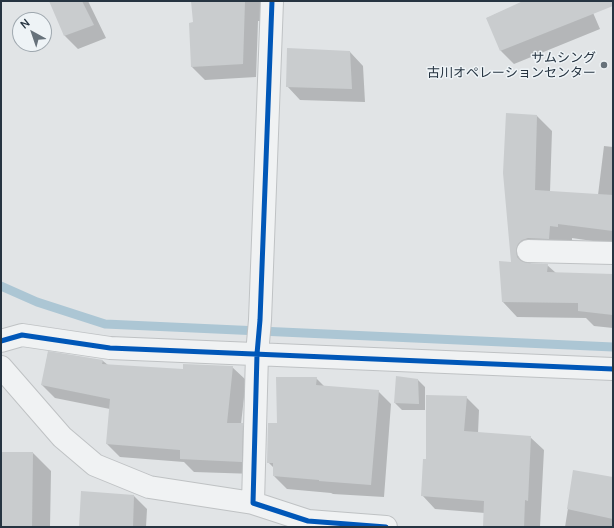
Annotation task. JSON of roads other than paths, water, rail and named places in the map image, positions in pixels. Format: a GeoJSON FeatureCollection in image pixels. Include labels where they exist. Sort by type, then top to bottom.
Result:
{"type":"FeatureCollection","features":[{"type":"Feature","properties":{"kind":"street"},"geometry":{"type":"LineString","coordinates":[[253,503],[258,338],[272,1]]}},
{"type":"Feature","properties":{"kind":"street"},"geometry":{"type":"LineString","coordinates":[[528,251],[613,253]]}},
{"type":"Feature","properties":{"kind":"street"},"geometry":{"type":"LineString","coordinates":[[1,341],[22,335],[110,348],[258,338],[613,369]]}},
{"type":"Feature","properties":{"kind":"street"},"geometry":{"type":"LineString","coordinates":[[1,367],[62,436],[95,465],[149,487],[253,503],[308,520],[386,527]]}},
{"type":"Feature","properties":{"kind":"waterway"},"geometry":{"type":"LineString","coordinates":[[1,286],[37,302],[105,324],[613,347]]}},
{"type":"Feature","properties":{"kind":"place","name":"サムシング 古川オペレーションセンター"},"geometry":{"type":"Point","coordinates":[604,65]}}]}
